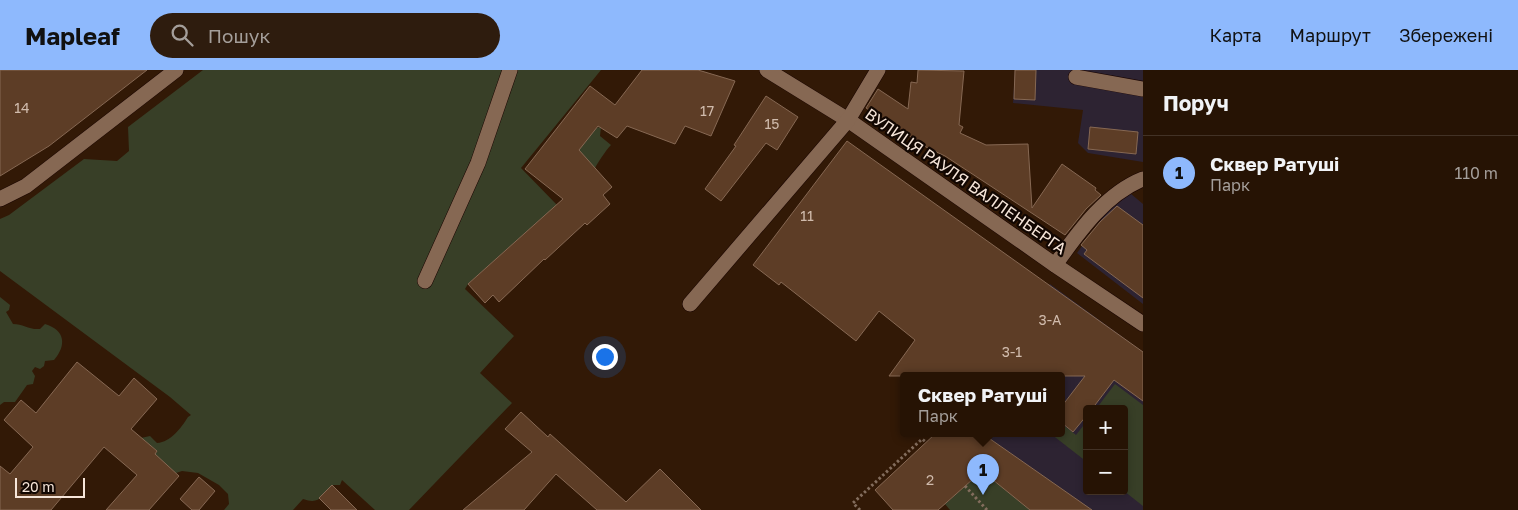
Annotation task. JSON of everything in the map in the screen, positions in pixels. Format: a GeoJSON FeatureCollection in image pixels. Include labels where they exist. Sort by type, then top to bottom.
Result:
{"type":"FeatureCollection","features":[{"type":"Feature","properties":{"kind":"street"},"geometry":{"type":"LineString","coordinates":[[0,199],[26,186],[176,70]]}},
{"type":"Feature","properties":{"kind":"street"},"geometry":{"type":"LineString","coordinates":[[425,281],[478,163],[510,70]]}},
{"type":"Feature","properties":{"kind":"street","name":"ВУЛИЦЯ РАУЛЯ ВАЛЛЕНБЕРГА"},"geometry":{"type":"LineString","coordinates":[[767,70],[792,76],[848,120],[1055,265],[1143,324]]}},
{"type":"Feature","properties":{"kind":"street"},"geometry":{"type":"LineString","coordinates":[[690,304],[848,120],[878,70]]}},
{"type":"Feature","properties":{"kind":"street"},"geometry":{"type":"LineString","coordinates":[[1076,77],[1143,89]]}},
{"type":"Feature","properties":{"kind":"street"},"geometry":{"type":"LineString","coordinates":[[1055,265],[1068,246],[1101,208],[1124,188],[1143,179]]}},
{"type":"Feature","properties":{"kind":"path"},"geometry":{"type":"LineString","coordinates":[[860,510],[853,503],[922,438],[926,442]]}},
{"type":"Feature","properties":{"kind":"path"},"geometry":{"type":"LineString","coordinates":[[965,486],[987,510]]}},
{"type":"Feature","properties":{"kind":"shaded area"},"geometry":{"type":"Polygon","coordinates":[[[1015,70],[1143,70],[1143,162],[1088,153],[1078,143],[1083,110],[1013,103],[1015,70]]]}},
{"type":"Feature","properties":{"kind":"shaded area"},"geometry":{"type":"Polygon","coordinates":[[[1124,188],[1143,204],[1143,304],[1077,253],[1124,188]]]}},
{"type":"Feature","properties":{"kind":"shaded area"},"geometry":{"type":"Polygon","coordinates":[[[1050,284],[1143,352],[1143,510],[1091,510],[987,437],[1065,437],[1065,372],[986,372],[1050,284]]]}},
{"type":"Feature","properties":{"kind":"green space"},"geometry":{"type":"Polygon","coordinates":[[[203,70],[601,70],[521,168],[557,205],[468,284],[465,289],[514,336],[480,373],[512,403],[409,510],[375,510],[342,480],[340,485],[332,485],[317,500],[309,501],[303,499],[293,510],[224,510],[229,504],[228,494],[219,485],[198,473],[182,471],[167,476],[147,471],[157,451],[141,438],[150,436],[157,443],[167,440],[175,434],[191,415],[170,397],[0,271],[0,219],[9,215],[84,159],[117,161],[129,151],[128,127],[203,70]]]}},
{"type":"Feature","properties":{"kind":"green space"},"geometry":{"type":"Polygon","coordinates":[[[601,127],[600,136],[611,145],[593,172],[575,155],[595,128],[601,127]]]}},
{"type":"Feature","properties":{"kind":"green space"},"geometry":{"type":"Polygon","coordinates":[[[0,297],[10,305],[9,310],[6,312],[13,324],[40,329],[45,324],[57,330],[62,339],[62,344],[54,360],[45,361],[44,366],[40,369],[35,367],[32,371],[35,376],[33,384],[27,385],[15,402],[4,402],[0,405],[0,297]]]}},
{"type":"Feature","properties":{"kind":"green space"},"geometry":{"type":"Polygon","coordinates":[[[1115,384],[1143,405],[1143,506],[1128,494],[1128,405],[1099,405],[1115,384]]]}},
{"type":"Feature","properties":{"kind":"green space"},"geometry":{"type":"Polygon","coordinates":[[[1065,426],[1076,435],[1083,426],[1083,459],[1055,437],[1065,437],[1065,426]]]}},
{"type":"Feature","properties":{"kind":"green space"},"geometry":{"type":"Polygon","coordinates":[[[982,471],[1030,510],[950,510],[945,504],[982,471]]]}},
{"type":"Feature","properties":{"kind":"building"},"geometry":{"type":"Polygon","coordinates":[[[0,70],[147,70],[49,146],[0,176],[0,70]]]}},
{"type":"Feature","properties":{"kind":"building"},"geometry":{"type":"Polygon","coordinates":[[[642,70],[698,70],[735,81],[711,136],[685,126],[675,144],[627,126],[617,138],[598,126],[579,150],[612,187],[603,195],[610,204],[544,259],[499,302],[493,295],[485,303],[468,284],[563,199],[525,169],[590,86],[615,105],[642,70]]]}},
{"type":"Feature","properties":{"kind":"building"},"geometry":{"type":"Polygon","coordinates":[[[918,70],[964,71],[959,125],[963,127],[960,133],[986,145],[1028,144],[1032,208],[1062,164],[1096,188],[1095,190],[1101,195],[1086,209],[1065,235],[945,156],[926,147],[866,108],[878,89],[908,109],[911,82],[917,83],[918,70]]]}},
{"type":"Feature","properties":{"kind":"building"},"geometry":{"type":"Polygon","coordinates":[[[1015,70],[1036,70],[1035,100],[1014,99],[1015,70]]]}},
{"type":"Feature","properties":{"kind":"building"},"geometry":{"type":"Polygon","coordinates":[[[766,96],[798,117],[777,150],[766,143],[721,201],[705,189],[736,146],[734,145],[766,96]]]}},
{"type":"Feature","properties":{"kind":"building"},"geometry":{"type":"Polygon","coordinates":[[[1090,127],[1138,132],[1136,154],[1088,149],[1090,127]]]}},
{"type":"Feature","properties":{"kind":"building"},"geometry":{"type":"Polygon","coordinates":[[[847,141],[1143,352],[1143,401],[1114,380],[1095,405],[1083,405],[1083,420],[1073,432],[1065,425],[1065,402],[1085,376],[1065,376],[1065,372],[900,372],[900,376],[889,376],[915,340],[879,311],[856,341],[781,282],[779,285],[753,265],[847,141]]]}},
{"type":"Feature","properties":{"kind":"building"},"geometry":{"type":"Polygon","coordinates":[[[1117,206],[1143,225],[1143,298],[1084,254],[1087,250],[1081,245],[1100,222],[1117,206]]]}},
{"type":"Feature","properties":{"kind":"building"},"geometry":{"type":"Polygon","coordinates":[[[77,362],[119,396],[134,378],[157,399],[131,429],[157,451],[155,454],[179,476],[149,510],[106,510],[137,475],[104,447],[51,510],[0,510],[0,466],[10,474],[33,447],[4,420],[21,400],[36,413],[77,362]]]}},
{"type":"Feature","properties":{"kind":"building"},"geometry":{"type":"Polygon","coordinates":[[[521,412],[548,437],[550,434],[626,502],[660,469],[701,510],[597,510],[556,474],[524,510],[463,510],[532,452],[505,429],[521,412]]]}},
{"type":"Feature","properties":{"kind":"building"},"geometry":{"type":"Polygon","coordinates":[[[932,437],[987,437],[1092,510],[1030,510],[982,471],[938,510],[893,510],[875,490],[932,437]]]}},
{"type":"Feature","properties":{"kind":"building"},"geometry":{"type":"Polygon","coordinates":[[[199,477],[215,491],[199,510],[192,510],[180,499],[199,477]]]}},
{"type":"Feature","properties":{"kind":"building"},"geometry":{"type":"Polygon","coordinates":[[[332,485],[357,510],[331,510],[319,498],[332,485]]]}},
{"type":"Feature","properties":{"kind":"place","name":"Сквер Ратуші"},"geometry":{"type":"Point","coordinates":[983,495]}}]}
